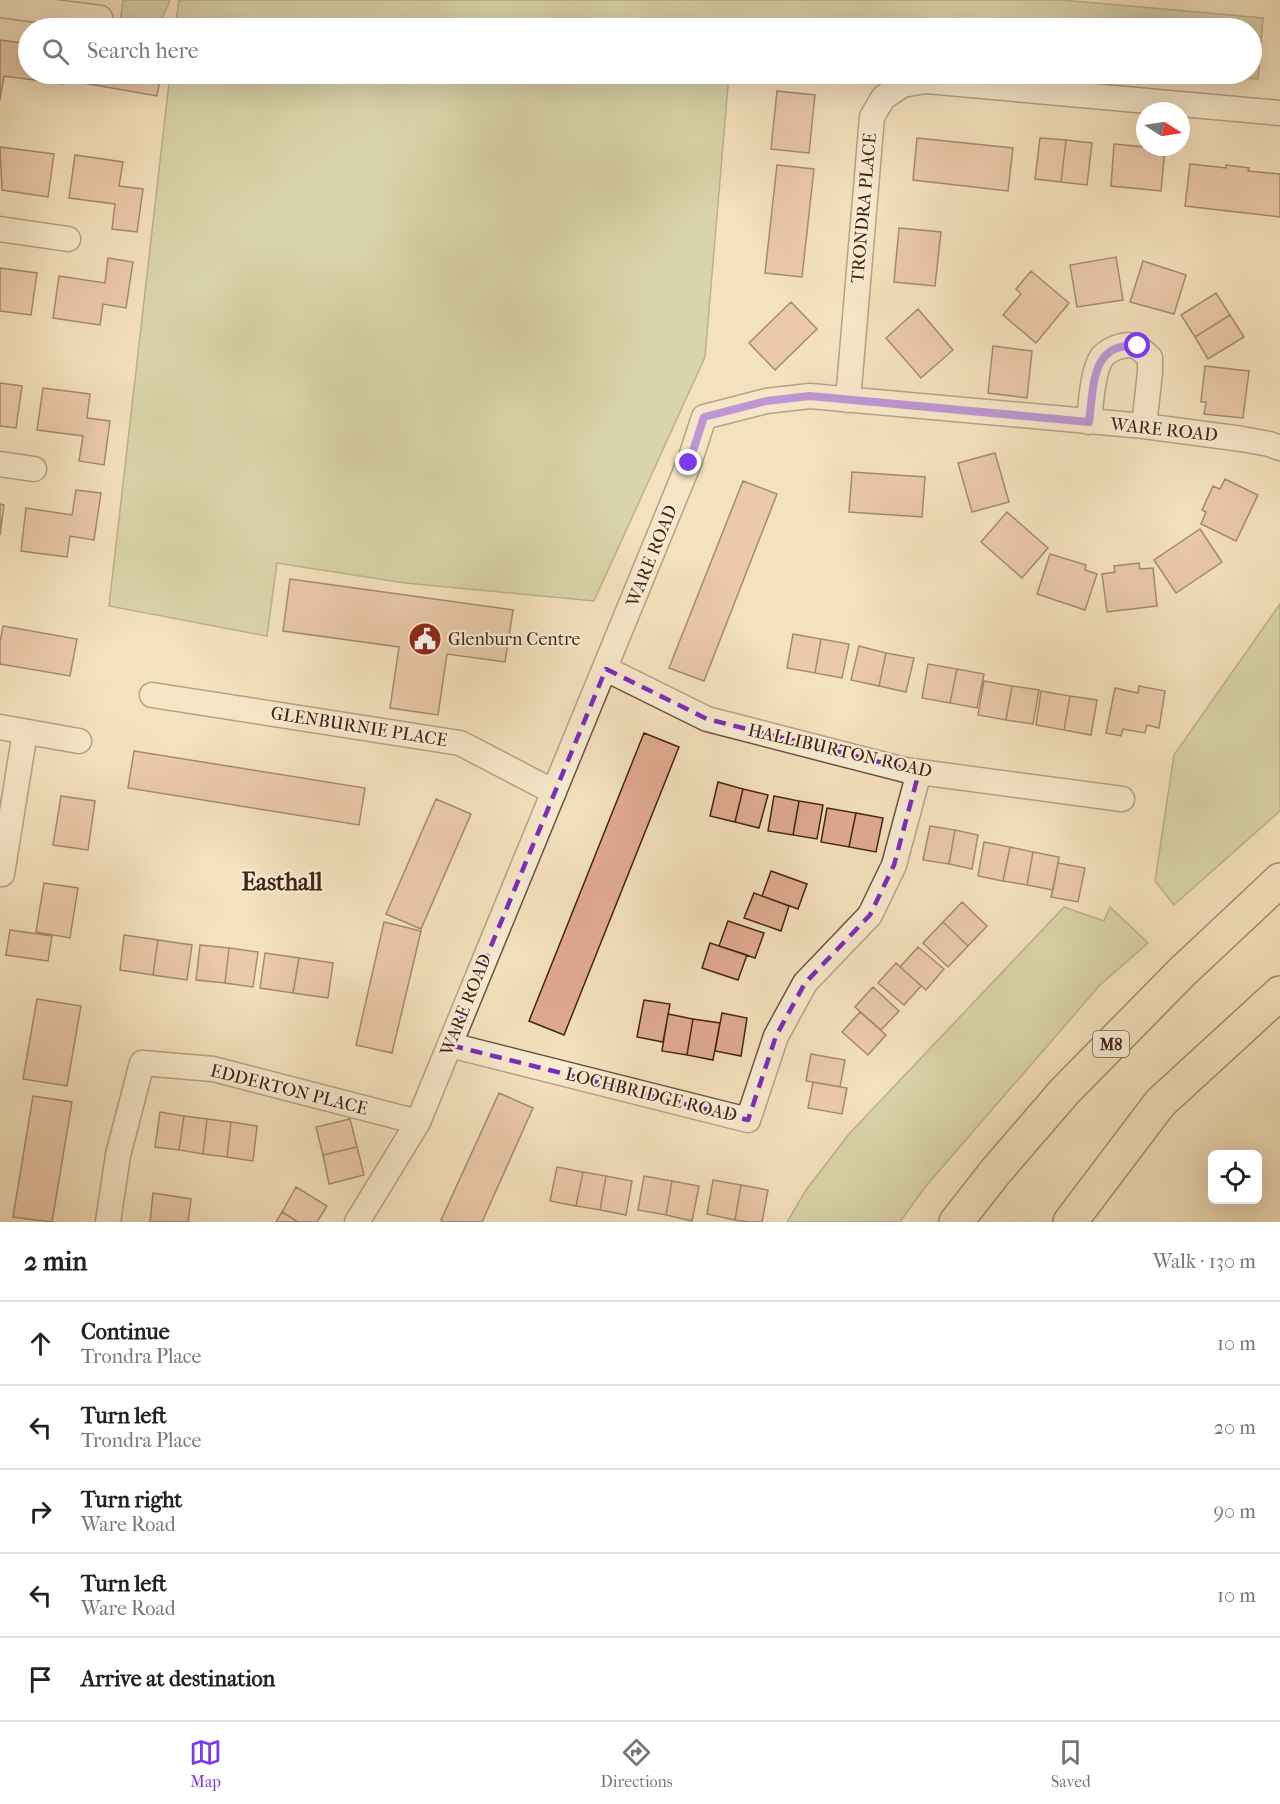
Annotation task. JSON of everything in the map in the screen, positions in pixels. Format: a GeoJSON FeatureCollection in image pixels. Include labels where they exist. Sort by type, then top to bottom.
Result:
{"type":"FeatureCollection","features":[{"type":"Feature","properties":{"kind":"highway","name":"M8"},"geometry":{"type":"LineString","coordinates":[[956,1222],[996,1171],[1065,1091],[1182,972],[1280,880]]}},
{"type":"Feature","properties":{"kind":"highway"},"geometry":{"type":"LineString","coordinates":[[1070,1222],[1160,1103],[1280,993]]}},
{"type":"Feature","properties":{"kind":"street"},"geometry":{"type":"LineString","coordinates":[[0,5],[100,18]]}},
{"type":"Feature","properties":{"kind":"street","name":"TRONDRA PLACE"},"geometry":{"type":"LineString","coordinates":[[848,400],[872,117],[883,98],[902,85],[908,84]]}},
{"type":"Feature","properties":{"kind":"street","name":"TRONDRA PLACE"},"geometry":{"type":"LineString","coordinates":[[959,84],[1280,113]]}},
{"type":"Feature","properties":{"kind":"street"},"geometry":{"type":"LineString","coordinates":[[0,229],[68,239]]}},
{"type":"Feature","properties":{"kind":"street"},"geometry":{"type":"LineString","coordinates":[[1089,422],[1096,370],[1102,357],[1113,348],[1127,345],[1138,346],[1150,358],[1144,426]]}},
{"type":"Feature","properties":{"kind":"street","name":"WARE ROAD"},"geometry":{"type":"LineString","coordinates":[[357,1222],[418,1122],[606,669],[689,463],[704,417],[766,401],[810,396],[1144,426],[1242,439],[1280,448]]}},
{"type":"Feature","properties":{"kind":"street"},"geometry":{"type":"LineString","coordinates":[[0,464],[34,470]]}},
{"type":"Feature","properties":{"kind":"street","name":"HALLIBURTON ROAD"},"geometry":{"type":"LineString","coordinates":[[606,669],[707,719],[905,770],[1122,799]]}},
{"type":"Feature","properties":{"kind":"street","name":"GLENBURNIE PLACE"},"geometry":{"type":"LineString","coordinates":[[152,695],[460,743],[554,792]]}},
{"type":"Feature","properties":{"kind":"street"},"geometry":{"type":"LineString","coordinates":[[0,727],[80,741]]}},
{"type":"Feature","properties":{"kind":"street"},"geometry":{"type":"LineString","coordinates":[[2,874],[25,732]]}},
{"type":"Feature","properties":{"kind":"street","name":"LOCHBRIDGE ROAD"},"geometry":{"type":"LineString","coordinates":[[450,1045],[748,1120],[776,1036],[805,982],[870,915],[894,865],[919,772]]}},
{"type":"Feature","properties":{"kind":"street","name":"EDDERTON PLACE"},"geometry":{"type":"LineString","coordinates":[[108,1222],[118,1155],[142,1063],[213,1069],[418,1122]]}},
{"type":"Feature","properties":{"kind":"highlighted area"},"geometry":{"type":"Polygon","coordinates":[[[606,669],[707,719],[919,772],[894,865],[870,915],[805,983],[776,1036],[748,1120],[450,1045],[606,669]]]}},
{"type":"Feature","properties":{"kind":"green space"},"geometry":{"type":"Polygon","coordinates":[[[123,0],[170,0],[162,18],[121,18],[123,0]]]}},
{"type":"Feature","properties":{"kind":"green space"},"geometry":{"type":"Polygon","coordinates":[[[179,0],[1063,0],[1263,18],[1262,30],[1262,18],[176,18],[179,0]]]}},
{"type":"Feature","properties":{"kind":"green space"},"geometry":{"type":"Polygon","coordinates":[[[169,84],[728,84],[705,357],[594,601],[405,583],[277,563],[267,636],[109,606],[169,84]]]}},
{"type":"Feature","properties":{"kind":"green space"},"geometry":{"type":"Polygon","coordinates":[[[1280,604],[1280,811],[1174,905],[1155,881],[1174,755],[1280,604]]]}},
{"type":"Feature","properties":{"kind":"green space"},"geometry":{"type":"Polygon","coordinates":[[[1064,907],[1104,921],[1110,907],[1148,943],[1100,985],[926,1186],[900,1222],[787,1222],[806,1190],[849,1134],[1064,907]]]}},
{"type":"Feature","properties":{"kind":"building"},"geometry":{"type":"Polygon","coordinates":[[[0,40],[18,42],[18,78],[4,76],[0,100],[0,40]]]}},
{"type":"Feature","properties":{"kind":"building"},"geometry":{"type":"Polygon","coordinates":[[[89,84],[159,84],[157,96],[89,84]]]}},
{"type":"Feature","properties":{"kind":"building"},"geometry":{"type":"Polygon","coordinates":[[[777,91],[815,95],[809,153],[771,149],[777,91]]]}},
{"type":"Feature","properties":{"kind":"building"},"geometry":{"type":"Polygon","coordinates":[[[917,138],[1013,148],[1008,191],[913,180],[917,138]]]}},
{"type":"Feature","properties":{"kind":"building"},"geometry":{"type":"Polygon","coordinates":[[[1040,138],[1066,140],[1061,182],[1035,179],[1040,138]]]}},
{"type":"Feature","properties":{"kind":"building"},"geometry":{"type":"Polygon","coordinates":[[[1066,140],[1092,143],[1087,185],[1061,182],[1066,140]]]}},
{"type":"Feature","properties":{"kind":"building"},"geometry":{"type":"Polygon","coordinates":[[[1114,144],[1136,146],[1136,156],[1164,156],[1161,191],[1111,186],[1114,144]]]}},
{"type":"Feature","properties":{"kind":"building"},"geometry":{"type":"Polygon","coordinates":[[[0,147],[54,154],[48,197],[2,190],[0,147]]]}},
{"type":"Feature","properties":{"kind":"building"},"geometry":{"type":"Polygon","coordinates":[[[75,155],[123,162],[119,186],[143,189],[137,232],[112,229],[115,204],[69,198],[75,155]]]}},
{"type":"Feature","properties":{"kind":"building"},"geometry":{"type":"Polygon","coordinates":[[[1190,164],[1226,168],[1226,165],[1249,168],[1248,171],[1280,174],[1280,217],[1185,206],[1190,164]]]}},
{"type":"Feature","properties":{"kind":"building"},"geometry":{"type":"Polygon","coordinates":[[[777,165],[814,169],[802,277],[765,273],[777,165]]]}},
{"type":"Feature","properties":{"kind":"building"},"geometry":{"type":"Polygon","coordinates":[[[899,228],[941,232],[935,286],[894,282],[899,228]]]}},
{"type":"Feature","properties":{"kind":"building"},"geometry":{"type":"Polygon","coordinates":[[[1116,257],[1123,300],[1077,307],[1070,265],[1116,257]]]}},
{"type":"Feature","properties":{"kind":"building"},"geometry":{"type":"Polygon","coordinates":[[[108,258],[133,262],[126,308],[103,304],[100,325],[53,318],[59,276],[105,283],[108,258]]]}},
{"type":"Feature","properties":{"kind":"building"},"geometry":{"type":"Polygon","coordinates":[[[1143,261],[1186,275],[1174,314],[1130,302],[1143,261]]]}},
{"type":"Feature","properties":{"kind":"building"},"geometry":{"type":"Polygon","coordinates":[[[0,268],[37,273],[31,315],[0,311],[0,268]]]}},
{"type":"Feature","properties":{"kind":"building"},"geometry":{"type":"Polygon","coordinates":[[[1031,271],[1069,303],[1036,343],[1003,315],[1021,294],[1016,289],[1031,271]]]}},
{"type":"Feature","properties":{"kind":"building"},"geometry":{"type":"Polygon","coordinates":[[[1216,293],[1230,315],[1195,337],[1181,315],[1216,293]]]}},
{"type":"Feature","properties":{"kind":"building"},"geometry":{"type":"Polygon","coordinates":[[[791,302],[817,329],[775,370],[749,343],[791,302]]]}},
{"type":"Feature","properties":{"kind":"building"},"geometry":{"type":"Polygon","coordinates":[[[918,309],[953,350],[921,378],[886,338],[918,309]]]}},
{"type":"Feature","properties":{"kind":"building"},"geometry":{"type":"Polygon","coordinates":[[[1230,315],[1244,337],[1208,359],[1195,337],[1230,315]]]}},
{"type":"Feature","properties":{"kind":"building"},"geometry":{"type":"Polygon","coordinates":[[[993,346],[1032,351],[1027,398],[988,393],[993,346]]]}},
{"type":"Feature","properties":{"kind":"building"},"geometry":{"type":"Polygon","coordinates":[[[1205,366],[1249,371],[1243,418],[1204,414],[1206,402],[1201,402],[1205,366]]]}},
{"type":"Feature","properties":{"kind":"building"},"geometry":{"type":"Polygon","coordinates":[[[0,383],[22,386],[16,428],[0,426],[0,383]]]}},
{"type":"Feature","properties":{"kind":"building"},"geometry":{"type":"Polygon","coordinates":[[[43,388],[90,394],[87,418],[110,421],[104,465],[79,461],[83,436],[37,430],[43,388]]]}},
{"type":"Feature","properties":{"kind":"building"},"geometry":{"type":"Polygon","coordinates":[[[995,453],[1009,502],[972,512],[958,463],[995,453]]]}},
{"type":"Feature","properties":{"kind":"building"},"geometry":{"type":"Polygon","coordinates":[[[852,472],[925,477],[922,517],[849,512],[852,472]]]}},
{"type":"Feature","properties":{"kind":"building"},"geometry":{"type":"Polygon","coordinates":[[[1225,479],[1258,495],[1236,541],[1201,524],[1206,512],[1202,510],[1213,486],[1220,489],[1225,479]]]}},
{"type":"Feature","properties":{"kind":"building"},"geometry":{"type":"Polygon","coordinates":[[[743,481],[777,494],[704,681],[669,668],[743,481]]]}},
{"type":"Feature","properties":{"kind":"building"},"geometry":{"type":"Polygon","coordinates":[[[76,490],[101,493],[94,540],[70,536],[67,557],[21,551],[26,508],[72,515],[76,490]]]}},
{"type":"Feature","properties":{"kind":"building"},"geometry":{"type":"Polygon","coordinates":[[[0,504],[4,505],[0,535],[0,504]]]}},
{"type":"Feature","properties":{"kind":"building"},"geometry":{"type":"Polygon","coordinates":[[[1007,512],[1048,548],[1022,578],[981,542],[1007,512]]]}},
{"type":"Feature","properties":{"kind":"building"},"geometry":{"type":"Polygon","coordinates":[[[1200,529],[1222,562],[1176,593],[1154,560],[1200,529]]]}},
{"type":"Feature","properties":{"kind":"building"},"geometry":{"type":"Polygon","coordinates":[[[1050,554],[1086,565],[1085,570],[1097,574],[1085,610],[1037,594],[1050,554]]]}},
{"type":"Feature","properties":{"kind":"building"},"geometry":{"type":"Polygon","coordinates":[[[1139,563],[1140,569],[1153,568],[1157,606],[1107,612],[1102,574],[1115,572],[1114,566],[1139,563]]]}},
{"type":"Feature","properties":{"kind":"building","name":"Glenburn Centre"},"geometry":{"type":"Polygon","coordinates":[[[290,579],[513,610],[505,662],[447,654],[438,715],[390,708],[399,647],[283,631],[290,579]]]}},
{"type":"Feature","properties":{"kind":"building"},"geometry":{"type":"Polygon","coordinates":[[[3,626],[77,639],[70,676],[0,664],[3,626]]]}},
{"type":"Feature","properties":{"kind":"building"},"geometry":{"type":"Polygon","coordinates":[[[793,634],[821,639],[815,673],[787,668],[793,634]]]}},
{"type":"Feature","properties":{"kind":"building"},"geometry":{"type":"Polygon","coordinates":[[[821,639],[849,644],[842,678],[815,673],[821,639]]]}},
{"type":"Feature","properties":{"kind":"building"},"geometry":{"type":"Polygon","coordinates":[[[859,646],[886,653],[879,686],[851,680],[859,646]]]}},
{"type":"Feature","properties":{"kind":"building"},"geometry":{"type":"Polygon","coordinates":[[[886,653],[914,658],[906,692],[879,686],[886,653]]]}},
{"type":"Feature","properties":{"kind":"building"},"geometry":{"type":"Polygon","coordinates":[[[928,664],[957,669],[950,703],[922,698],[928,664]]]}},
{"type":"Feature","properties":{"kind":"building"},"geometry":{"type":"Polygon","coordinates":[[[957,669],[984,674],[977,708],[950,703],[957,669]]]}},
{"type":"Feature","properties":{"kind":"building"},"geometry":{"type":"Polygon","coordinates":[[[984,681],[1012,686],[1006,720],[978,715],[984,681]]]}},
{"type":"Feature","properties":{"kind":"building"},"geometry":{"type":"Polygon","coordinates":[[[1012,686],[1039,690],[1033,724],[1006,720],[1012,686]]]}},
{"type":"Feature","properties":{"kind":"building"},"geometry":{"type":"Polygon","coordinates":[[[1139,686],[1165,691],[1159,728],[1147,725],[1145,733],[1123,729],[1121,736],[1106,733],[1115,688],[1138,693],[1139,686]]]}},
{"type":"Feature","properties":{"kind":"building"},"geometry":{"type":"Polygon","coordinates":[[[1041,691],[1070,696],[1064,730],[1036,725],[1041,691]]]}},
{"type":"Feature","properties":{"kind":"building"},"geometry":{"type":"Polygon","coordinates":[[[1070,696],[1097,700],[1091,735],[1064,730],[1070,696]]]}},
{"type":"Feature","properties":{"kind":"building"},"geometry":{"type":"Polygon","coordinates":[[[644,733],[679,747],[564,1035],[529,1021],[644,733]]]}},
{"type":"Feature","properties":{"kind":"building"},"geometry":{"type":"Polygon","coordinates":[[[134,751],[365,788],[359,825],[128,788],[134,751]]]}},
{"type":"Feature","properties":{"kind":"building"},"geometry":{"type":"Polygon","coordinates":[[[718,782],[743,789],[735,822],[710,816],[718,782]]]}},
{"type":"Feature","properties":{"kind":"building"},"geometry":{"type":"Polygon","coordinates":[[[743,789],[768,795],[759,828],[735,822],[743,789]]]}},
{"type":"Feature","properties":{"kind":"building"},"geometry":{"type":"Polygon","coordinates":[[[61,796],[95,801],[88,850],[53,845],[61,796]]]}},
{"type":"Feature","properties":{"kind":"building"},"geometry":{"type":"Polygon","coordinates":[[[774,796],[799,801],[793,835],[768,831],[774,796]]]}},
{"type":"Feature","properties":{"kind":"building"},"geometry":{"type":"Polygon","coordinates":[[[436,799],[471,814],[421,929],[386,914],[436,799]]]}},
{"type":"Feature","properties":{"kind":"building"},"geometry":{"type":"Polygon","coordinates":[[[799,801],[823,805],[817,839],[793,835],[799,801]]]}},
{"type":"Feature","properties":{"kind":"building"},"geometry":{"type":"Polygon","coordinates":[[[827,808],[856,813],[849,847],[821,842],[827,808]]]}},
{"type":"Feature","properties":{"kind":"building"},"geometry":{"type":"Polygon","coordinates":[[[856,813],[883,818],[876,852],[849,847],[856,813]]]}},
{"type":"Feature","properties":{"kind":"building"},"geometry":{"type":"Polygon","coordinates":[[[930,826],[955,830],[949,864],[923,860],[930,826]]]}},
{"type":"Feature","properties":{"kind":"building"},"geometry":{"type":"Polygon","coordinates":[[[955,830],[978,835],[972,869],[949,864],[955,830]]]}},
{"type":"Feature","properties":{"kind":"building"},"geometry":{"type":"Polygon","coordinates":[[[984,842],[1010,847],[1003,881],[978,876],[984,842]]]}},
{"type":"Feature","properties":{"kind":"building"},"geometry":{"type":"Polygon","coordinates":[[[1010,847],[1033,852],[1027,885],[1003,881],[1010,847]]]}},
{"type":"Feature","properties":{"kind":"building"},"geometry":{"type":"Polygon","coordinates":[[[1033,852],[1059,857],[1053,890],[1027,885],[1033,852]]]}},
{"type":"Feature","properties":{"kind":"building"},"geometry":{"type":"Polygon","coordinates":[[[1058,863],[1085,868],[1078,902],[1051,897],[1058,863]]]}},
{"type":"Feature","properties":{"kind":"building"},"geometry":{"type":"Polygon","coordinates":[[[771,871],[807,884],[798,909],[762,896],[771,871]]]}},
{"type":"Feature","properties":{"kind":"building"},"geometry":{"type":"Polygon","coordinates":[[[44,883],[78,888],[70,938],[36,932],[44,883]]]}},
{"type":"Feature","properties":{"kind":"building"},"geometry":{"type":"Polygon","coordinates":[[[754,893],[789,906],[781,931],[744,918],[754,893]]]}},
{"type":"Feature","properties":{"kind":"building"},"geometry":{"type":"Polygon","coordinates":[[[962,902],[987,926],[968,946],[943,922],[962,902]]]}},
{"type":"Feature","properties":{"kind":"building"},"geometry":{"type":"Polygon","coordinates":[[[728,921],[764,933],[755,958],[719,946],[728,921]]]}},
{"type":"Feature","properties":{"kind":"building"},"geometry":{"type":"Polygon","coordinates":[[[384,922],[421,931],[392,1053],[356,1045],[384,922]]]}},
{"type":"Feature","properties":{"kind":"building"},"geometry":{"type":"Polygon","coordinates":[[[943,922],[968,946],[948,967],[923,943],[943,922]]]}},
{"type":"Feature","properties":{"kind":"building"},"geometry":{"type":"Polygon","coordinates":[[[10,930],[52,936],[48,961],[6,955],[10,930]]]}},
{"type":"Feature","properties":{"kind":"building"},"geometry":{"type":"Polygon","coordinates":[[[124,935],[158,940],[153,975],[120,970],[124,935]]]}},
{"type":"Feature","properties":{"kind":"building"},"geometry":{"type":"Polygon","coordinates":[[[158,940],[192,945],[187,980],[153,975],[158,940]]]}},
{"type":"Feature","properties":{"kind":"building"},"geometry":{"type":"Polygon","coordinates":[[[710,943],[747,955],[738,980],[702,968],[710,943]]]}},
{"type":"Feature","properties":{"kind":"building"},"geometry":{"type":"Polygon","coordinates":[[[200,945],[229,948],[225,983],[196,980],[200,945]]]}},
{"type":"Feature","properties":{"kind":"building"},"geometry":{"type":"Polygon","coordinates":[[[918,947],[944,969],[926,990],[900,967],[918,947]]]}},
{"type":"Feature","properties":{"kind":"building"},"geometry":{"type":"Polygon","coordinates":[[[229,948],[258,952],[253,987],[225,983],[229,948]]]}},
{"type":"Feature","properties":{"kind":"building"},"geometry":{"type":"Polygon","coordinates":[[[265,953],[299,958],[293,993],[260,988],[265,953]]]}},
{"type":"Feature","properties":{"kind":"building"},"geometry":{"type":"Polygon","coordinates":[[[299,958],[333,963],[328,998],[293,993],[299,958]]]}},
{"type":"Feature","properties":{"kind":"building"},"geometry":{"type":"Polygon","coordinates":[[[896,963],[921,986],[904,1005],[878,983],[896,963]]]}},
{"type":"Feature","properties":{"kind":"building"},"geometry":{"type":"Polygon","coordinates":[[[873,987],[899,1011],[881,1030],[855,1007],[873,987]]]}},
{"type":"Feature","properties":{"kind":"building"},"geometry":{"type":"Polygon","coordinates":[[[37,999],[81,1006],[67,1086],[23,1079],[37,999]]]}},
{"type":"Feature","properties":{"kind":"building"},"geometry":{"type":"Polygon","coordinates":[[[644,1000],[670,1004],[663,1042],[637,1037],[644,1000]]]}},
{"type":"Feature","properties":{"kind":"building"},"geometry":{"type":"Polygon","coordinates":[[[860,1012],[886,1035],[868,1055],[842,1032],[860,1012]]]}},
{"type":"Feature","properties":{"kind":"building"},"geometry":{"type":"Polygon","coordinates":[[[722,1013],[747,1018],[741,1056],[715,1051],[722,1013]]]}},
{"type":"Feature","properties":{"kind":"building"},"geometry":{"type":"Polygon","coordinates":[[[668,1014],[693,1019],[687,1055],[662,1051],[668,1014]]]}},
{"type":"Feature","properties":{"kind":"building"},"geometry":{"type":"Polygon","coordinates":[[[693,1019],[720,1023],[713,1060],[687,1055],[693,1019]]]}},
{"type":"Feature","properties":{"kind":"building"},"geometry":{"type":"Polygon","coordinates":[[[811,1054],[845,1060],[840,1087],[806,1081],[811,1054]]]}},
{"type":"Feature","properties":{"kind":"building"},"geometry":{"type":"Polygon","coordinates":[[[813,1082],[847,1088],[842,1114],[808,1108],[813,1082]]]}},
{"type":"Feature","properties":{"kind":"building"},"geometry":{"type":"Polygon","coordinates":[[[499,1093],[533,1108],[482,1222],[444,1222],[441,1220],[499,1093]]]}},
{"type":"Feature","properties":{"kind":"building"},"geometry":{"type":"Polygon","coordinates":[[[33,1096],[72,1102],[52,1222],[13,1217],[33,1096]]]}},
{"type":"Feature","properties":{"kind":"building"},"geometry":{"type":"Polygon","coordinates":[[[160,1112],[184,1116],[179,1150],[155,1147],[160,1112]]]}},
{"type":"Feature","properties":{"kind":"building"},"geometry":{"type":"Polygon","coordinates":[[[184,1116],[207,1119],[203,1154],[179,1150],[184,1116]]]}},
{"type":"Feature","properties":{"kind":"building"},"geometry":{"type":"Polygon","coordinates":[[[207,1119],[231,1122],[227,1157],[203,1154],[207,1119]]]}},
{"type":"Feature","properties":{"kind":"building"},"geometry":{"type":"Polygon","coordinates":[[[350,1119],[357,1147],[323,1155],[316,1127],[350,1119]]]}},
{"type":"Feature","properties":{"kind":"building"},"geometry":{"type":"Polygon","coordinates":[[[231,1122],[257,1126],[253,1161],[227,1157],[231,1122]]]}},
{"type":"Feature","properties":{"kind":"building"},"geometry":{"type":"Polygon","coordinates":[[[357,1147],[364,1175],[329,1184],[323,1155],[357,1147]]]}},
{"type":"Feature","properties":{"kind":"building"},"geometry":{"type":"Polygon","coordinates":[[[557,1167],[583,1172],[576,1206],[550,1201],[557,1167]]]}},
{"type":"Feature","properties":{"kind":"building"},"geometry":{"type":"Polygon","coordinates":[[[583,1172],[606,1176],[600,1210],[576,1206],[583,1172]]]}},
{"type":"Feature","properties":{"kind":"building"},"geometry":{"type":"Polygon","coordinates":[[[606,1176],[632,1181],[626,1215],[600,1210],[606,1176]]]}},
{"type":"Feature","properties":{"kind":"building"},"geometry":{"type":"Polygon","coordinates":[[[644,1176],[672,1181],[666,1215],[638,1210],[644,1176]]]}},
{"type":"Feature","properties":{"kind":"building"},"geometry":{"type":"Polygon","coordinates":[[[713,1180],[741,1185],[735,1220],[707,1214],[713,1180]]]}},
{"type":"Feature","properties":{"kind":"building"},"geometry":{"type":"Polygon","coordinates":[[[672,1181],[699,1186],[692,1221],[666,1215],[672,1181]]]}},
{"type":"Feature","properties":{"kind":"building"},"geometry":{"type":"Polygon","coordinates":[[[741,1185],[768,1190],[762,1222],[735,1220],[741,1185]]]}},
{"type":"Feature","properties":{"kind":"building"},"geometry":{"type":"Polygon","coordinates":[[[296,1187],[327,1206],[317,1222],[298,1222],[282,1212],[296,1187]]]}},
{"type":"Feature","properties":{"kind":"building"},"geometry":{"type":"Polygon","coordinates":[[[153,1193],[191,1199],[188,1222],[150,1222],[153,1193]]]}},
{"type":"Feature","properties":{"kind":"building"},"geometry":{"type":"Polygon","coordinates":[[[282,1212],[298,1222],[276,1222],[282,1212]]]}},
{"type":"Feature","properties":{"kind":"place","name":"Glenburn Centre"},"geometry":{"type":"Point","coordinates":[425,639]}},
{"type":"Feature","properties":{"kind":"district","name":"Easthall"},"geometry":{"type":"Point","coordinates":[282,882]}},
{"type":"Feature","properties":{"kind":"route"},"geometry":{"type":"LineString","coordinates":[[689,463],[704,417],[766,401],[810,396],[1089,422],[1096,370],[1102,357],[1113,348],[1127,345],[1138,346]]}}]}
